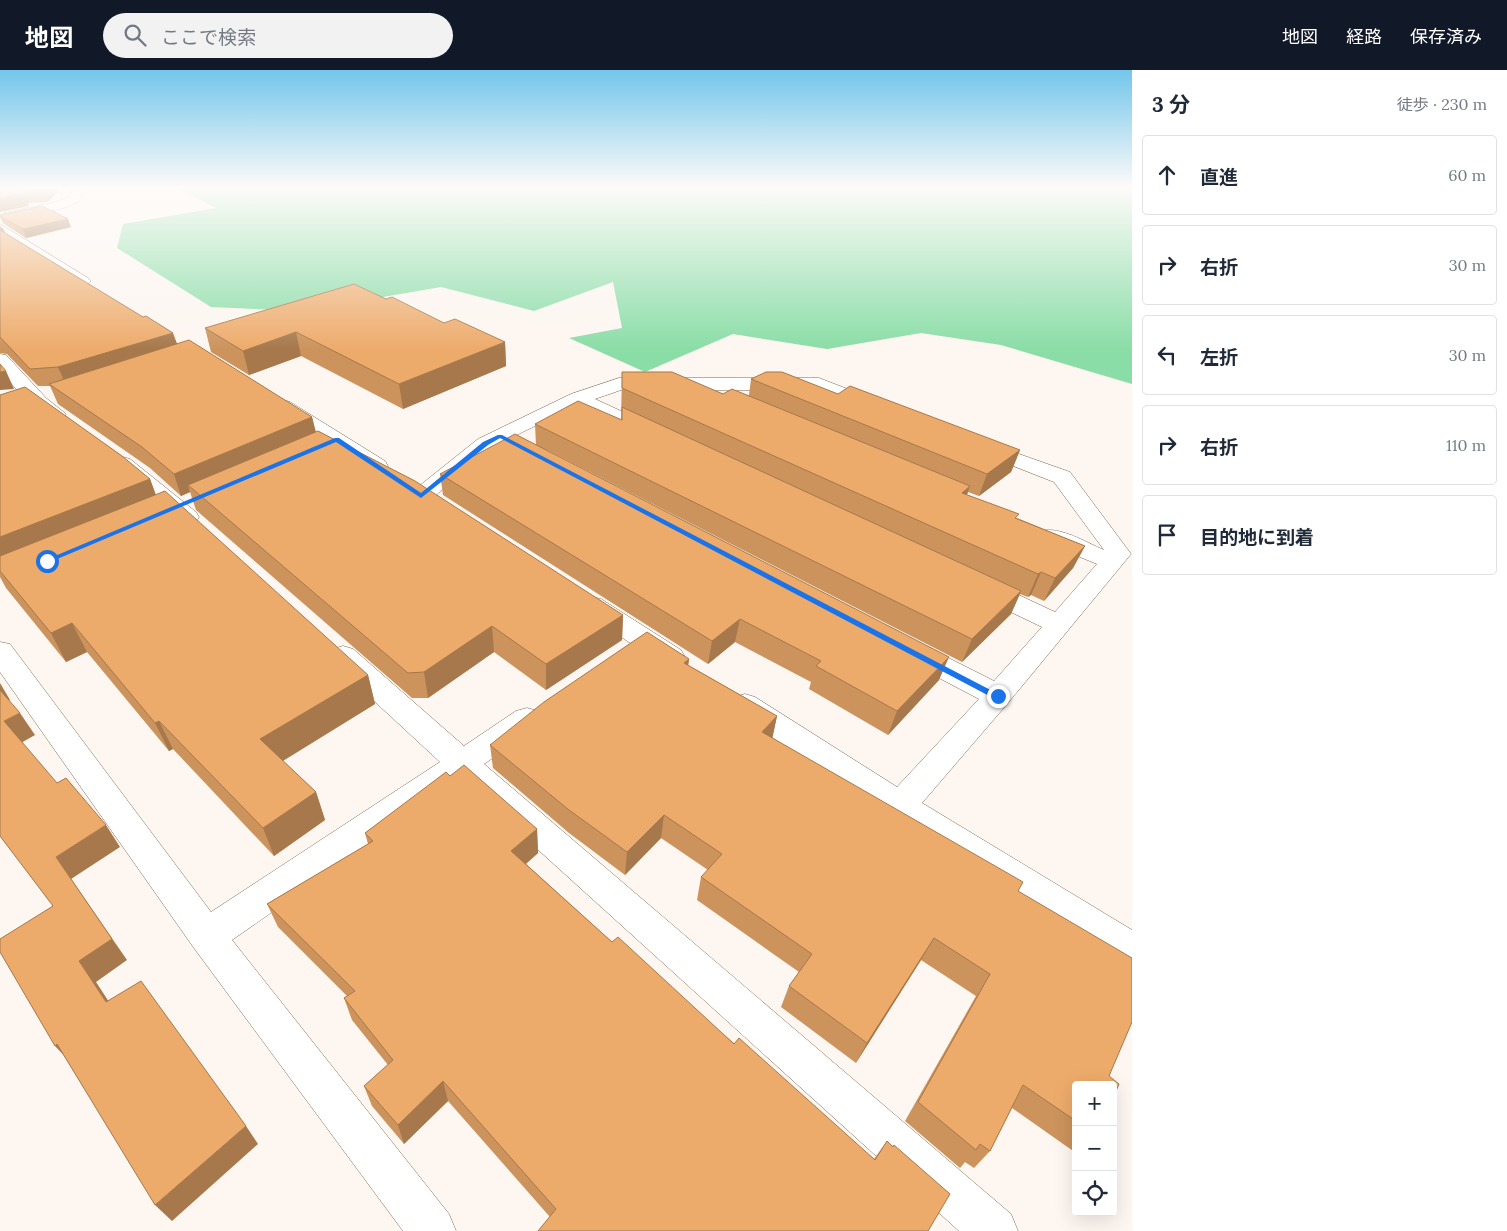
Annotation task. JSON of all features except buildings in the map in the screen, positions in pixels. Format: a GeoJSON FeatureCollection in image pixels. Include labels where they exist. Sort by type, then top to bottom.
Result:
{"type":"FeatureCollection","features":[{"type":"Feature","properties":{"kind":"street"},"geometry":{"type":"LineString","coordinates":[[21,241],[102,293]]}},
{"type":"Feature","properties":{"kind":"street"},"geometry":{"type":"LineString","coordinates":[[0,359],[40,401],[141,475],[175,508],[207,534]]}},
{"type":"Feature","properties":{"kind":"street"},"geometry":{"type":"LineString","coordinates":[[262,393],[337,439],[430,501],[486,443],[578,398],[619,384],[696,386],[819,384],[891,412]]}},
{"type":"Feature","properties":{"kind":"street"},"geometry":{"type":"LineString","coordinates":[[696,386],[741,405]]}},
{"type":"Feature","properties":{"kind":"street"},"geometry":{"type":"LineString","coordinates":[[578,398],[676,444]]}},
{"type":"Feature","properties":{"kind":"street"},"geometry":{"type":"LineString","coordinates":[[500,436],[526,450]]}},
{"type":"Feature","properties":{"kind":"street"},"geometry":{"type":"LineString","coordinates":[[310,451],[337,439]]}},
{"type":"Feature","properties":{"kind":"street"},"geometry":{"type":"LineString","coordinates":[[900,806],[998,696],[1119,554],[1062,477],[963,439]]}},
{"type":"Feature","properties":{"kind":"street"},"geometry":{"type":"LineString","coordinates":[[1031,528],[1112,562]]}},
{"type":"Feature","properties":{"kind":"street"},"geometry":{"type":"LineString","coordinates":[[961,578],[1059,625]]}},
{"type":"Feature","properties":{"kind":"street"},"geometry":{"type":"LineString","coordinates":[[570,592],[633,648],[694,672]]}},
{"type":"Feature","properties":{"kind":"street"},"geometry":{"type":"LineString","coordinates":[[323,639],[994,1231]]}},
{"type":"Feature","properties":{"kind":"street"},"geometry":{"type":"LineString","coordinates":[[893,642],[998,696]]}},
{"type":"Feature","properties":{"kind":"street"},"geometry":{"type":"LineString","coordinates":[[0,651],[207,936],[432,1231]]}},
{"type":"Feature","properties":{"kind":"street"},"geometry":{"type":"LineString","coordinates":[[727,693],[900,806],[1132,951]]}},
{"type":"Feature","properties":{"kind":"street"},"geometry":{"type":"LineString","coordinates":[[207,936],[549,704]]}},
{"type":"Feature","properties":{"kind":"green space"},"geometry":{"type":"Polygon","coordinates":[[[119,241],[1132,241],[1132,384],[1001,345],[921,333],[827,349],[733,334],[645,372],[569,338],[622,328],[613,282],[534,311],[441,287],[302,311],[211,307],[117,248],[119,241]]]}},
{"type":"Feature","properties":{"kind":"route"},"geometry":{"type":"LineString","coordinates":[[47,561],[337,439],[421,496],[486,443],[500,436],[998,696]]}}]}
